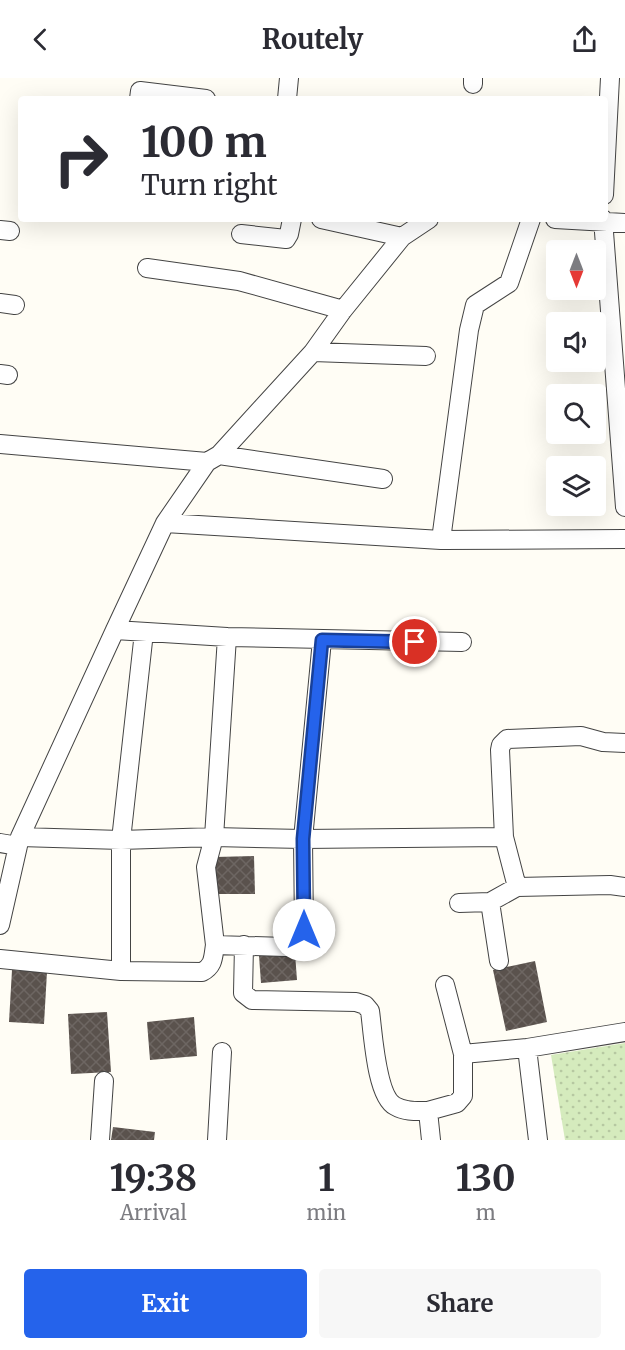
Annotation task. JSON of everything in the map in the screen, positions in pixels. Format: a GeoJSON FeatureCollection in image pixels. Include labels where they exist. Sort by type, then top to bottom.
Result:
{"type":"FeatureCollection","features":[{"type":"Feature","properties":{"kind":"street"},"geometry":{"type":"LineString","coordinates":[[287,96],[289,78]]}},
{"type":"Feature","properties":{"kind":"street"},"geometry":{"type":"LineString","coordinates":[[608,117],[610,78]]}},
{"type":"Feature","properties":{"kind":"street"},"geometry":{"type":"LineString","coordinates":[[140,89],[186,96]]}},
{"type":"Feature","properties":{"kind":"street"},"geometry":{"type":"LineString","coordinates":[[608,221],[625,223]]}},
{"type":"Feature","properties":{"kind":"street"},"geometry":{"type":"LineString","coordinates":[[241,234],[286,239],[291,222]]}},
{"type":"Feature","properties":{"kind":"street"},"geometry":{"type":"LineString","coordinates":[[334,222],[402,237]]}},
{"type":"Feature","properties":{"kind":"street"},"geometry":{"type":"LineString","coordinates":[[0,925],[19,842],[165,523],[213,459],[313,352],[343,310],[402,237],[424,222]]}},
{"type":"Feature","properties":{"kind":"street"},"geometry":{"type":"LineString","coordinates":[[441,540],[469,330],[475,305],[509,283],[530,222]]}},
{"type":"Feature","properties":{"kind":"street"},"geometry":{"type":"LineString","coordinates":[[603,222],[625,507]]}},
{"type":"Feature","properties":{"kind":"street"},"geometry":{"type":"LineString","coordinates":[[147,268],[239,281],[343,310]]}},
{"type":"Feature","properties":{"kind":"street"},"geometry":{"type":"LineString","coordinates":[[313,352],[426,356]]}},
{"type":"Feature","properties":{"kind":"street"},"geometry":{"type":"LineString","coordinates":[[0,444],[213,459],[383,479]]}},
{"type":"Feature","properties":{"kind":"street"},"geometry":{"type":"LineString","coordinates":[[165,523],[441,540],[625,538]]}},
{"type":"Feature","properties":{"kind":"street"},"geometry":{"type":"LineString","coordinates":[[115,630],[227,637],[462,642]]}},
{"type":"Feature","properties":{"kind":"street"},"geometry":{"type":"LineString","coordinates":[[121,971],[121,840],[144,632]]}},
{"type":"Feature","properties":{"kind":"street"},"geometry":{"type":"LineString","coordinates":[[0,958],[121,971],[202,972],[210,967],[213,962],[215,945],[206,867],[214,837],[227,637]]}},
{"type":"Feature","properties":{"kind":"street"},"geometry":{"type":"LineString","coordinates":[[215,945],[286,947],[298,941],[304,930],[303,839],[322,640]]}},
{"type":"Feature","properties":{"kind":"street"},"geometry":{"type":"LineString","coordinates":[[518,887],[504,837],[501,745],[507,740],[581,736],[603,742],[625,743]]}},
{"type":"Feature","properties":{"kind":"street"},"geometry":{"type":"LineString","coordinates":[[0,843],[214,837],[303,839],[504,837]]}},
{"type":"Feature","properties":{"kind":"street"},"geometry":{"type":"LineString","coordinates":[[459,903],[490,902],[518,887],[610,885],[625,887]]}},
{"type":"Feature","properties":{"kind":"street"},"geometry":{"type":"LineString","coordinates":[[490,902],[499,961]]}},
{"type":"Feature","properties":{"kind":"street"},"geometry":{"type":"LineString","coordinates":[[244,945],[243,993],[246,997],[261,1002],[356,1002],[365,1005],[370,1011],[382,1089],[393,1105],[406,1110],[428,1111],[457,1103],[463,1096],[463,1054],[445,985]]}},
{"type":"Feature","properties":{"kind":"street"},"geometry":{"type":"LineString","coordinates":[[463,1054],[527,1048],[625,1032]]}},
{"type":"Feature","properties":{"kind":"street"},"geometry":{"type":"LineString","coordinates":[[527,1048],[538,1140]]}},
{"type":"Feature","properties":{"kind":"street"},"geometry":{"type":"LineString","coordinates":[[217,1140],[222,1052]]}},
{"type":"Feature","properties":{"kind":"street"},"geometry":{"type":"LineString","coordinates":[[100,1140],[104,1082]]}},
{"type":"Feature","properties":{"kind":"street"},"geometry":{"type":"LineString","coordinates":[[428,1111],[431,1140]]}},
{"type":"Feature","properties":{"kind":"green space"},"geometry":{"type":"Polygon","coordinates":[[[625,1043],[625,1140],[565,1140],[551,1055],[625,1043]]]}},
{"type":"Feature","properties":{"kind":"building"},"geometry":{"type":"Polygon","coordinates":[[[254,856],[255,894],[216,894],[215,857],[254,856]]]}},
{"type":"Feature","properties":{"kind":"building"},"geometry":{"type":"Polygon","coordinates":[[[295,953],[297,980],[261,983],[259,956],[295,953]]]}},
{"type":"Feature","properties":{"kind":"building"},"geometry":{"type":"Polygon","coordinates":[[[535,961],[547,1022],[506,1031],[493,970],[535,961]]]}},
{"type":"Feature","properties":{"kind":"building"},"geometry":{"type":"Polygon","coordinates":[[[12,970],[47,972],[44,1024],[9,1022],[12,970]]]}},
{"type":"Feature","properties":{"kind":"building"},"geometry":{"type":"Polygon","coordinates":[[[107,1012],[111,1072],[71,1074],[68,1014],[107,1012]]]}},
{"type":"Feature","properties":{"kind":"building"},"geometry":{"type":"Polygon","coordinates":[[[194,1017],[197,1056],[150,1060],[147,1022],[194,1017]]]}},
{"type":"Feature","properties":{"kind":"building"},"geometry":{"type":"Polygon","coordinates":[[[113,1127],[155,1132],[154,1140],[111,1140],[113,1127]]]}},
{"type":"Feature","properties":{"kind":"route"},"geometry":{"type":"LineString","coordinates":[[304,930],[303,839],[322,640],[415,642]]}}]}
